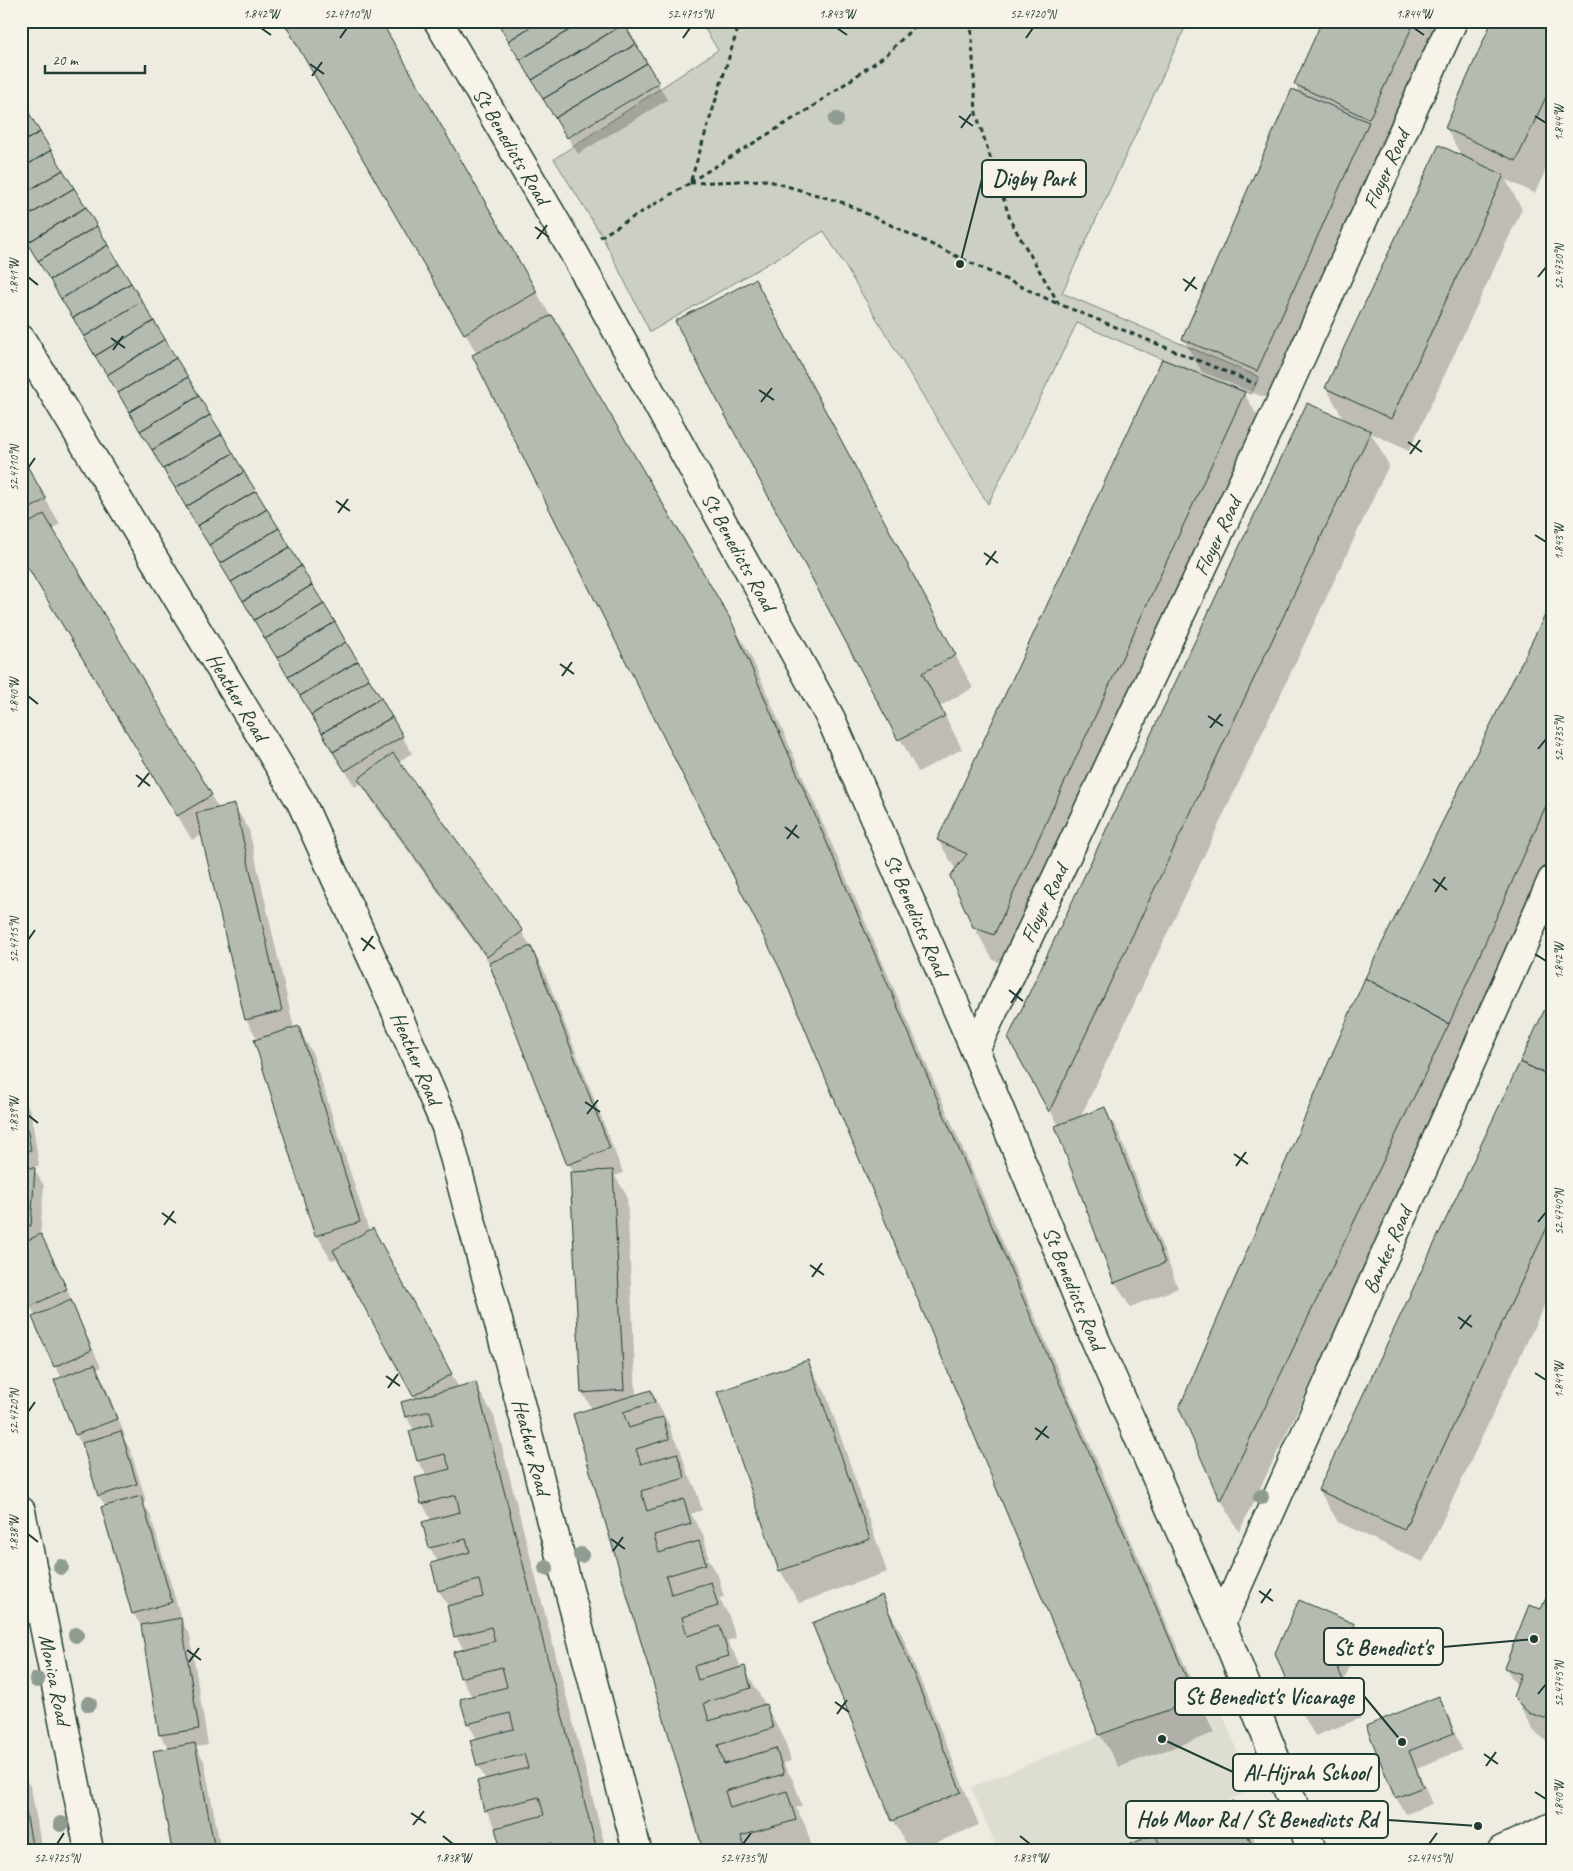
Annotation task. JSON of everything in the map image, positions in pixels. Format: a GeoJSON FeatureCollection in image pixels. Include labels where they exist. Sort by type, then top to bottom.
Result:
{"type":"FeatureCollection","features":[{"type":"Feature","properties":{"kind":"street","name":"St Benedicts Road"},"geometry":{"type":"LineString","coordinates":[[438,21],[574,253],[831,719],[975,1050],[1095,1339],[1221,1623],[1312,1850]]}},
{"type":"Feature","properties":{"kind":"street","name":"Floyer Road"},"geometry":{"type":"LineString","coordinates":[[975,1050],[1284,395],[1453,21]]}},
{"type":"Feature","properties":{"kind":"street","name":"Heather Road"},"geometry":{"type":"LineString","coordinates":[[21,339],[302,802],[446,1127],[637,1850]]}},
{"type":"Feature","properties":{"kind":"street","name":"Bankes Road"},"geometry":{"type":"LineString","coordinates":[[1221,1623],[1552,880]]}},
{"type":"Feature","properties":{"kind":"street","name":"Monica Road"},"geometry":{"type":"LineString","coordinates":[[21,1511],[89,1850]]}},
{"type":"Feature","properties":{"kind":"street"},"geometry":{"type":"LineString","coordinates":[[1502,1850],[1550,1836]]}},
{"type":"Feature","properties":{"kind":"path"},"geometry":{"type":"LineString","coordinates":[[690,182],[739,25],[737,21]]}},
{"type":"Feature","properties":{"kind":"path"},"geometry":{"type":"LineString","coordinates":[[574,253],[809,109],[886,55],[920,21]]}},
{"type":"Feature","properties":{"kind":"path"},"geometry":{"type":"LineString","coordinates":[[971,21],[976,113],[1011,222],[1059,304]]}},
{"type":"Feature","properties":{"kind":"path"},"geometry":{"type":"LineString","coordinates":[[690,182],[766,180],[844,203],[1059,304],[1284,395]]}},
{"type":"Feature","properties":{"kind":"shaded area"},"geometry":{"type":"Polygon","coordinates":[[[700,21],[1188,21],[1062,293],[1259,377],[1251,394],[1077,323],[988,504],[824,231],[650,332],[602,236],[554,159],[718,50],[700,21]]]}},
{"type":"Feature","properties":{"kind":"shaded area"},"geometry":{"type":"Polygon","coordinates":[[[1213,1691],[1253,1789],[1155,1834],[1162,1850],[998,1850],[971,1787],[1213,1691]]]}},
{"type":"Feature","properties":{"kind":"building"},"geometry":{"type":"Polygon","coordinates":[[[283,21],[381,21],[537,292],[464,334],[283,21]]]}},
{"type":"Feature","properties":{"kind":"building"},"geometry":{"type":"Polygon","coordinates":[[[497,21],[540,21],[508,41],[497,21]]]}},
{"type":"Feature","properties":{"kind":"building"},"geometry":{"type":"Polygon","coordinates":[[[540,21],[584,21],[520,60],[508,41],[540,21]]]}},
{"type":"Feature","properties":{"kind":"building"},"geometry":{"type":"Polygon","coordinates":[[[584,21],[622,21],[624,24],[532,80],[520,60],[584,21]]]}},
{"type":"Feature","properties":{"kind":"building"},"geometry":{"type":"Polygon","coordinates":[[[1322,21],[1415,21],[1369,119],[1294,84],[1322,21]]]}},
{"type":"Feature","properties":{"kind":"building"},"geometry":{"type":"Polygon","coordinates":[[[1492,21],[1552,21],[1552,84],[1516,161],[1445,128],[1492,21]]]}},
{"type":"Feature","properties":{"kind":"building"},"geometry":{"type":"Polygon","coordinates":[[[624,24],[636,44],[543,99],[532,80],[624,24]]]}},
{"type":"Feature","properties":{"kind":"building"},"geometry":{"type":"Polygon","coordinates":[[[636,44],[647,63],[555,118],[543,99],[636,44]]]}},
{"type":"Feature","properties":{"kind":"building"},"geometry":{"type":"Polygon","coordinates":[[[647,63],[659,83],[567,138],[555,118],[647,63]]]}},
{"type":"Feature","properties":{"kind":"building"},"geometry":{"type":"Polygon","coordinates":[[[1292,89],[1369,122],[1257,371],[1182,339],[1292,89]]]}},
{"type":"Feature","properties":{"kind":"building"},"geometry":{"type":"Polygon","coordinates":[[[21,100],[29,113],[21,117],[21,100]]]}},
{"type":"Feature","properties":{"kind":"building"},"geometry":{"type":"Polygon","coordinates":[[[29,113],[40,132],[21,143],[21,117],[29,113]]]}},
{"type":"Feature","properties":{"kind":"building"},"geometry":{"type":"Polygon","coordinates":[[[40,132],[51,150],[21,169],[21,143],[40,132]]]}},
{"type":"Feature","properties":{"kind":"building"},"geometry":{"type":"Polygon","coordinates":[[[1439,145],[1504,175],[1391,419],[1325,388],[1439,145]]]}},
{"type":"Feature","properties":{"kind":"building"},"geometry":{"type":"Polygon","coordinates":[[[51,150],[63,170],[21,195],[21,169],[51,150]]]}},
{"type":"Feature","properties":{"kind":"building"},"geometry":{"type":"Polygon","coordinates":[[[63,170],[74,188],[21,220],[21,195],[63,170]]]}},
{"type":"Feature","properties":{"kind":"building"},"geometry":{"type":"Polygon","coordinates":[[[74,188],[86,207],[27,243],[21,233],[21,220],[74,188]]]}},
{"type":"Feature","properties":{"kind":"building"},"geometry":{"type":"Polygon","coordinates":[[[86,207],[97,226],[38,261],[27,243],[86,207]]]}},
{"type":"Feature","properties":{"kind":"building"},"geometry":{"type":"Polygon","coordinates":[[[97,226],[108,245],[50,280],[38,261],[97,226]]]}},
{"type":"Feature","properties":{"kind":"building"},"geometry":{"type":"Polygon","coordinates":[[[108,245],[119,264],[61,299],[50,280],[108,245]]]}},
{"type":"Feature","properties":{"kind":"building"},"geometry":{"type":"Polygon","coordinates":[[[119,264],[131,283],[73,318],[61,299],[119,264]]]}},
{"type":"Feature","properties":{"kind":"building"},"geometry":{"type":"Polygon","coordinates":[[[755,279],[956,655],[922,673],[945,716],[898,740],[675,321],[755,279]]]}},
{"type":"Feature","properties":{"kind":"building"},"geometry":{"type":"Polygon","coordinates":[[[131,283],[142,301],[84,337],[73,318],[131,283]]]}},
{"type":"Feature","properties":{"kind":"building"},"geometry":{"type":"Polygon","coordinates":[[[142,301],[154,321],[95,356],[84,337],[142,301]]]}},
{"type":"Feature","properties":{"kind":"building"},"geometry":{"type":"Polygon","coordinates":[[[552,315],[731,620],[1196,1700],[1099,1735],[781,971],[472,355],[552,315]]]}},
{"type":"Feature","properties":{"kind":"building"},"geometry":{"type":"Polygon","coordinates":[[[154,321],[165,339],[107,375],[95,356],[154,321]]]}},
{"type":"Feature","properties":{"kind":"building"},"geometry":{"type":"Polygon","coordinates":[[[165,339],[176,358],[118,393],[107,375],[165,339]]]}},
{"type":"Feature","properties":{"kind":"building"},"geometry":{"type":"Polygon","coordinates":[[[176,358],[188,377],[129,412],[118,393],[176,358]]]}},
{"type":"Feature","properties":{"kind":"building"},"geometry":{"type":"Polygon","coordinates":[[[1162,359],[1245,392],[994,935],[973,927],[950,876],[967,854],[937,840],[1162,359]]]}},
{"type":"Feature","properties":{"kind":"building"},"geometry":{"type":"Polygon","coordinates":[[[188,377],[199,396],[140,431],[129,412],[188,377]]]}},
{"type":"Feature","properties":{"kind":"building"},"geometry":{"type":"Polygon","coordinates":[[[199,396],[210,415],[152,450],[140,431],[199,396]]]}},
{"type":"Feature","properties":{"kind":"building"},"geometry":{"type":"Polygon","coordinates":[[[1307,403],[1371,431],[1049,1112],[1008,1038],[1307,403]]]}},
{"type":"Feature","properties":{"kind":"building"},"geometry":{"type":"Polygon","coordinates":[[[210,415],[222,434],[163,469],[152,450],[210,415]]]}},
{"type":"Feature","properties":{"kind":"building"},"geometry":{"type":"Polygon","coordinates":[[[222,434],[233,453],[175,488],[163,469],[222,434]]]}},
{"type":"Feature","properties":{"kind":"building"},"geometry":{"type":"Polygon","coordinates":[[[233,453],[244,472],[186,507],[175,488],[233,453]]]}},
{"type":"Feature","properties":{"kind":"building"},"geometry":{"type":"Polygon","coordinates":[[[21,455],[46,499],[21,514],[21,455]]]}},
{"type":"Feature","properties":{"kind":"building"},"geometry":{"type":"Polygon","coordinates":[[[244,472],[256,491],[197,526],[186,507],[244,472]]]}},
{"type":"Feature","properties":{"kind":"building"},"geometry":{"type":"Polygon","coordinates":[[[256,491],[267,509],[209,545],[197,526],[256,491]]]}},
{"type":"Feature","properties":{"kind":"building"},"geometry":{"type":"Polygon","coordinates":[[[267,509],[279,528],[220,564],[209,545],[267,509]]]}},
{"type":"Feature","properties":{"kind":"building"},"geometry":{"type":"Polygon","coordinates":[[[44,514],[212,795],[177,816],[21,556],[21,528],[44,514]]]}},
{"type":"Feature","properties":{"kind":"building"},"geometry":{"type":"Polygon","coordinates":[[[279,528],[290,547],[231,582],[220,564],[279,528]]]}},
{"type":"Feature","properties":{"kind":"building"},"geometry":{"type":"Polygon","coordinates":[[[290,547],[301,566],[243,601],[231,582],[290,547]]]}},
{"type":"Feature","properties":{"kind":"building"},"geometry":{"type":"Polygon","coordinates":[[[301,566],[312,585],[254,620],[243,601],[301,566]]]}},
{"type":"Feature","properties":{"kind":"building"},"geometry":{"type":"Polygon","coordinates":[[[312,585],[324,604],[265,639],[254,620],[312,585]]]}},
{"type":"Feature","properties":{"kind":"building"},"geometry":{"type":"Polygon","coordinates":[[[1552,601],[1552,792],[1449,1024],[1365,978],[1552,601]]]}},
{"type":"Feature","properties":{"kind":"building"},"geometry":{"type":"Polygon","coordinates":[[[324,604],[335,622],[277,658],[265,639],[324,604]]]}},
{"type":"Feature","properties":{"kind":"building"},"geometry":{"type":"Polygon","coordinates":[[[335,622],[346,642],[288,677],[277,658],[335,622]]]}},
{"type":"Feature","properties":{"kind":"building"},"geometry":{"type":"Polygon","coordinates":[[[346,642],[358,661],[300,696],[288,677],[346,642]]]}},
{"type":"Feature","properties":{"kind":"building"},"geometry":{"type":"Polygon","coordinates":[[[358,661],[369,679],[311,715],[300,696],[358,661]]]}},
{"type":"Feature","properties":{"kind":"building"},"geometry":{"type":"Polygon","coordinates":[[[369,679],[381,698],[322,733],[311,715],[369,679]]]}},
{"type":"Feature","properties":{"kind":"building"},"geometry":{"type":"Polygon","coordinates":[[[381,698],[392,717],[333,752],[322,733],[381,698]]]}},
{"type":"Feature","properties":{"kind":"building"},"geometry":{"type":"Polygon","coordinates":[[[392,717],[403,736],[345,771],[333,752],[392,717]]]}},
{"type":"Feature","properties":{"kind":"building"},"geometry":{"type":"Polygon","coordinates":[[[393,753],[523,931],[487,957],[358,779],[393,753]]]}},
{"type":"Feature","properties":{"kind":"building"},"geometry":{"type":"Polygon","coordinates":[[[235,804],[282,1011],[245,1020],[196,813],[235,804]]]}},
{"type":"Feature","properties":{"kind":"building"},"geometry":{"type":"Polygon","coordinates":[[[531,946],[610,1148],[567,1165],[489,963],[531,946]]]}},
{"type":"Feature","properties":{"kind":"building"},"geometry":{"type":"Polygon","coordinates":[[[1365,978],[1449,1024],[1220,1501],[1179,1408],[1365,978]]]}},
{"type":"Feature","properties":{"kind":"building"},"geometry":{"type":"Polygon","coordinates":[[[1552,994],[1552,1077],[1520,1062],[1552,994]]]}},
{"type":"Feature","properties":{"kind":"building"},"geometry":{"type":"Polygon","coordinates":[[[299,1026],[360,1222],[315,1236],[254,1040],[299,1026]]]}},
{"type":"Feature","properties":{"kind":"building"},"geometry":{"type":"Polygon","coordinates":[[[1520,1062],[1552,1077],[1552,1217],[1404,1530],[1318,1490],[1520,1062]]]}},
{"type":"Feature","properties":{"kind":"building"},"geometry":{"type":"Polygon","coordinates":[[[21,1094],[31,1150],[21,1151],[21,1094]]]}},
{"type":"Feature","properties":{"kind":"building"},"geometry":{"type":"Polygon","coordinates":[[[1105,1107],[1165,1263],[1114,1283],[1055,1126],[1105,1107]]]}},
{"type":"Feature","properties":{"kind":"building"},"geometry":{"type":"Polygon","coordinates":[[[21,1167],[35,1168],[31,1226],[21,1225],[21,1167]]]}},
{"type":"Feature","properties":{"kind":"building"},"geometry":{"type":"Polygon","coordinates":[[[613,1170],[624,1390],[581,1393],[570,1172],[613,1170]]]}},
{"type":"Feature","properties":{"kind":"building"},"geometry":{"type":"Polygon","coordinates":[[[373,1228],[452,1374],[413,1396],[333,1250],[373,1228]]]}},
{"type":"Feature","properties":{"kind":"building"},"geometry":{"type":"Polygon","coordinates":[[[41,1234],[67,1289],[29,1307],[21,1291],[21,1243],[41,1234]]]}},
{"type":"Feature","properties":{"kind":"building"},"geometry":{"type":"Polygon","coordinates":[[[71,1300],[92,1350],[54,1367],[32,1317],[71,1300]]]}},
{"type":"Feature","properties":{"kind":"building"},"geometry":{"type":"Polygon","coordinates":[[[808,1360],[870,1539],[779,1571],[717,1392],[808,1360]]]}},
{"type":"Feature","properties":{"kind":"building"},"geometry":{"type":"Polygon","coordinates":[[[95,1364],[117,1419],[75,1435],[54,1380],[95,1364]]]}},
{"type":"Feature","properties":{"kind":"building"},"geometry":{"type":"Polygon","coordinates":[[[476,1382],[597,1850],[553,1850],[552,1843],[525,1850],[501,1850],[495,1828],[544,1815],[539,1797],[484,1811],[477,1781],[528,1768],[524,1754],[477,1766],[470,1740],[514,1729],[510,1713],[467,1724],[460,1699],[507,1687],[502,1667],[460,1678],[453,1652],[495,1641],[491,1627],[454,1637],[447,1606],[483,1597],[479,1580],[438,1591],[431,1563],[470,1552],[466,1539],[429,1548],[422,1522],[460,1512],[456,1495],[421,1504],[415,1478],[450,1469],[445,1454],[417,1461],[409,1431],[433,1424],[430,1411],[405,1417],[401,1402],[476,1382]]]}},
{"type":"Feature","properties":{"kind":"building"},"geometry":{"type":"Polygon","coordinates":[[[651,1390],[655,1402],[623,1412],[629,1428],[663,1417],[669,1439],[636,1449],[641,1464],[677,1453],[685,1478],[641,1491],[647,1511],[684,1499],[691,1524],[654,1535],[659,1553],[699,1541],[706,1564],[666,1576],[671,1594],[711,1582],[718,1606],[682,1617],[687,1636],[720,1626],[729,1656],[694,1666],[698,1680],[745,1666],[751,1688],[704,1703],[709,1721],[766,1704],[773,1728],[718,1745],[724,1764],[776,1748],[784,1774],[725,1791],[730,1808],[787,1791],[796,1820],[741,1836],[746,1850],[703,1850],[573,1414],[651,1390]]]}},
{"type":"Feature","properties":{"kind":"building"},"geometry":{"type":"Polygon","coordinates":[[[121,1431],[137,1484],[98,1496],[82,1443],[121,1431]]]}},
{"type":"Feature","properties":{"kind":"building"},"geometry":{"type":"Polygon","coordinates":[[[141,1496],[172,1602],[132,1614],[101,1507],[141,1496]]]}},
{"type":"Feature","properties":{"kind":"building"},"geometry":{"type":"Polygon","coordinates":[[[1552,1585],[1552,1717],[1544,1718],[1529,1713],[1513,1697],[1521,1674],[1504,1668],[1529,1605],[1541,1609],[1552,1585]]]}},
{"type":"Feature","properties":{"kind":"building"},"geometry":{"type":"Polygon","coordinates":[[[882,1595],[961,1792],[892,1821],[812,1623],[882,1595]]]}},
{"type":"Feature","properties":{"kind":"building"},"geometry":{"type":"Polygon","coordinates":[[[1299,1600],[1355,1624],[1348,1642],[1336,1639],[1332,1653],[1348,1693],[1299,1712],[1275,1653],[1299,1600]]]}},
{"type":"Feature","properties":{"kind":"building"},"geometry":{"type":"Polygon","coordinates":[[[181,1618],[199,1729],[159,1735],[141,1625],[181,1618]]]}},
{"type":"Feature","properties":{"kind":"building"},"geometry":{"type":"Polygon","coordinates":[[[1439,1696],[1454,1733],[1409,1751],[1423,1787],[1395,1798],[1366,1726],[1439,1696]]]}},
{"type":"Feature","properties":{"kind":"building"},"geometry":{"type":"Polygon","coordinates":[[[195,1743],[215,1850],[172,1850],[153,1751],[195,1743]]]}},
{"type":"Feature","properties":{"kind":"building"},"geometry":{"type":"Polygon","coordinates":[[[21,1786],[33,1850],[21,1850],[21,1786]]]}},
{"type":"Feature","properties":{"kind":"building"},"geometry":{"type":"Polygon","coordinates":[[[1233,1801],[1254,1850],[1116,1850],[1155,1834],[1233,1801]]]}},
{"type":"Feature","properties":{"kind":"building"},"geometry":{"type":"Polygon","coordinates":[[[1233,1801],[1254,1850],[1162,1850],[1155,1834],[1233,1801]]]}},
{"type":"Feature","properties":{"kind":"place","name":"Digby Park"},"geometry":{"type":"Point","coordinates":[960,264]}},
{"type":"Feature","properties":{"kind":"place","name":"St Benedict's"},"geometry":{"type":"Point","coordinates":[1534,1639]}},
{"type":"Feature","properties":{"kind":"place","name":"Al-Hijrah School"},"geometry":{"type":"Point","coordinates":[1162,1739]}},
{"type":"Feature","properties":{"kind":"place","name":"St Benedict's Vicarage"},"geometry":{"type":"Point","coordinates":[1402,1742]}},
{"type":"Feature","properties":{"kind":"place","name":"Hob Moor Rd / St Benedicts Rd"},"geometry":{"type":"Point","coordinates":[1478,1826]}}]}
